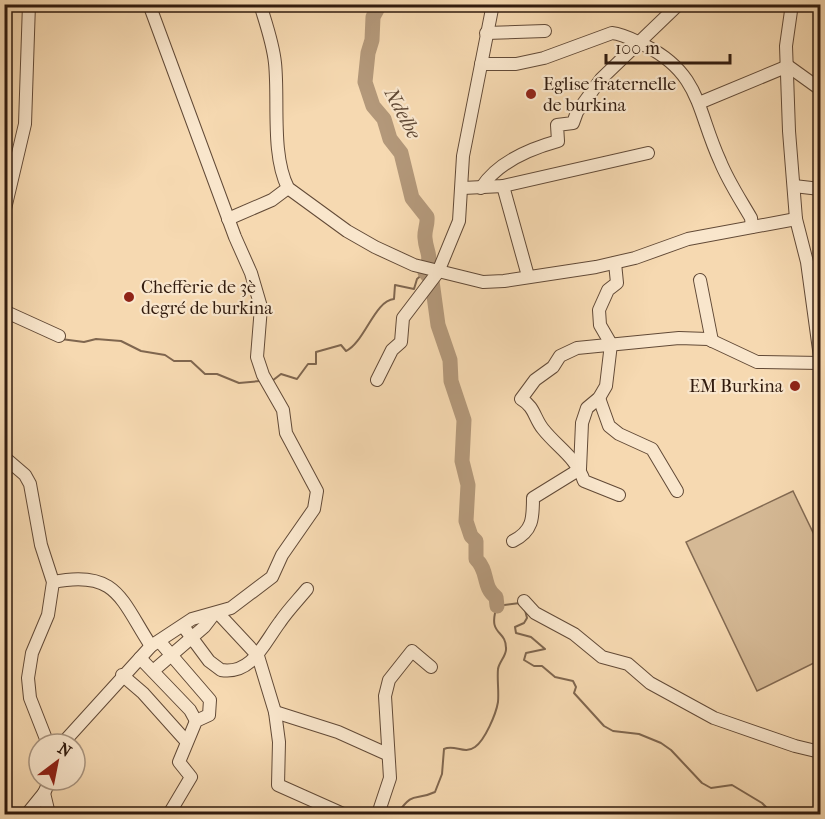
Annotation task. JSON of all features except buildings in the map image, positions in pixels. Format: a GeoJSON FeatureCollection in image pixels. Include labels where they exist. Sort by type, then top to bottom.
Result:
{"type":"FeatureCollection","features":[{"type":"Feature","properties":{"kind":"street"},"geometry":{"type":"LineString","coordinates":[[4,213],[25,124],[29,4]]}},
{"type":"Feature","properties":{"kind":"street"},"geometry":{"type":"LineString","coordinates":[[72,732],[122,675],[155,644],[192,619],[231,608],[272,577],[282,555],[314,509],[318,498],[317,491],[286,434],[284,410],[263,375],[257,357],[261,307],[251,273],[228,219],[149,4]]}},
{"type":"Feature","properties":{"kind":"street"},"geometry":{"type":"LineString","coordinates":[[260,4],[273,47],[278,135],[283,178],[288,188],[347,231],[414,265],[483,282],[615,263],[688,239],[796,219]]}},
{"type":"Feature","properties":{"kind":"street"},"geometry":{"type":"LineString","coordinates":[[377,380],[392,350],[401,342],[403,318],[437,272],[459,221],[463,188],[463,156],[493,4]]}},
{"type":"Feature","properties":{"kind":"street"},"geometry":{"type":"LineString","coordinates":[[481,188],[491,173],[530,148],[558,141],[556,125],[573,123],[577,112],[601,79],[640,44],[679,4]]}},
{"type":"Feature","properties":{"kind":"street"},"geometry":{"type":"LineString","coordinates":[[792,4],[786,46],[789,130],[796,219],[816,294],[820,357]]}},
{"type":"Feature","properties":{"kind":"street"},"geometry":{"type":"LineString","coordinates":[[486,33],[545,31]]}},
{"type":"Feature","properties":{"kind":"street"},"geometry":{"type":"LineString","coordinates":[[481,64],[516,64],[544,58],[612,33],[620,34],[673,61],[682,72],[699,104],[719,160],[751,218],[752,227]]}},
{"type":"Feature","properties":{"kind":"street"},"geometry":{"type":"LineString","coordinates":[[699,104],[788,66]]}},
{"type":"Feature","properties":{"kind":"street"},"geometry":{"type":"LineString","coordinates":[[788,66],[820,89]]}},
{"type":"Feature","properties":{"kind":"street"},"geometry":{"type":"LineString","coordinates":[[463,188],[503,186],[648,153]]}},
{"type":"Feature","properties":{"kind":"street"},"geometry":{"type":"LineString","coordinates":[[503,186],[528,276]]}},
{"type":"Feature","properties":{"kind":"street"},"geometry":{"type":"LineString","coordinates":[[794,186],[820,189]]}},
{"type":"Feature","properties":{"kind":"street"},"geometry":{"type":"LineString","coordinates":[[228,219],[272,200],[288,188]]}},
{"type":"Feature","properties":{"kind":"street"},"geometry":{"type":"LineString","coordinates":[[580,469],[582,423],[587,408],[599,398],[606,386],[610,344],[600,325],[599,310],[608,290],[617,283],[615,263]]}},
{"type":"Feature","properties":{"kind":"street"},"geometry":{"type":"LineString","coordinates":[[700,280],[712,341]]}},
{"type":"Feature","properties":{"kind":"street"},"geometry":{"type":"LineString","coordinates":[[4,310],[59,336]]}},
{"type":"Feature","properties":{"kind":"street"},"geometry":{"type":"LineString","coordinates":[[619,495],[584,481],[570,453],[540,426],[530,404],[521,399],[560,356],[577,348],[679,338],[712,341],[757,362],[820,363]]}},
{"type":"Feature","properties":{"kind":"street"},"geometry":{"type":"LineString","coordinates":[[599,398],[609,426],[619,434],[652,449],[677,490]]}},
{"type":"Feature","properties":{"kind":"street"},"geometry":{"type":"LineString","coordinates":[[4,457],[25,475],[30,484],[41,545],[53,582],[48,615],[32,653],[28,678],[30,698],[43,732]]}},
{"type":"Feature","properties":{"kind":"street"},"geometry":{"type":"LineString","coordinates":[[513,541],[523,536],[535,514],[533,498],[580,469]]}},
{"type":"Feature","properties":{"kind":"street"},"geometry":{"type":"LineString","coordinates":[[53,582],[76,577],[99,580],[116,591],[155,644],[171,655],[210,700],[209,715],[196,722],[186,741],[179,762],[191,777],[170,814]]}},
{"type":"Feature","properties":{"kind":"street"},"geometry":{"type":"LineString","coordinates":[[183,626],[209,661],[221,670],[241,667],[258,656],[280,621],[307,589]]}},
{"type":"Feature","properties":{"kind":"street"},"geometry":{"type":"LineString","coordinates":[[524,601],[536,613],[574,634],[602,657],[628,664],[650,683],[714,718],[795,746],[820,752]]}},
{"type":"Feature","properties":{"kind":"street"},"geometry":{"type":"LineString","coordinates":[[153,671],[192,638],[216,613]]}},
{"type":"Feature","properties":{"kind":"street"},"geometry":{"type":"LineString","coordinates":[[216,613],[258,656],[275,712],[279,742],[278,785],[343,814]]}},
{"type":"Feature","properties":{"kind":"street"},"geometry":{"type":"LineString","coordinates":[[378,814],[390,778],[385,696],[389,680],[412,651],[431,667]]}},
{"type":"Feature","properties":{"kind":"street"},"geometry":{"type":"LineString","coordinates":[[140,658],[190,711],[196,722]]}},
{"type":"Feature","properties":{"kind":"street"},"geometry":{"type":"LineString","coordinates":[[122,675],[143,693],[186,741]]}},
{"type":"Feature","properties":{"kind":"street"},"geometry":{"type":"LineString","coordinates":[[275,712],[338,732],[387,754]]}},
{"type":"Feature","properties":{"kind":"street"},"geometry":{"type":"LineString","coordinates":[[27,814],[44,793]]}},
{"type":"Feature","properties":{"kind":"street"},"geometry":{"type":"LineString","coordinates":[[44,793],[49,814]]}},
{"type":"Feature","properties":{"kind":"shaded area"},"geometry":{"type":"Polygon","coordinates":[[[793,491],[820,547],[820,660],[757,691],[686,542],[793,491]]]}},
{"type":"Feature","properties":{"kind":"waterway","name":"Ndelbe"},"geometry":{"type":"LineString","coordinates":[[380,4],[373,17],[372,40],[368,53],[365,82],[373,106],[384,119],[390,139],[401,153],[412,198],[427,217],[425,235],[429,257],[425,272],[432,281],[438,325],[450,360],[451,381],[464,420],[462,461],[468,485],[466,521],[471,536],[476,541],[476,559],[483,569],[489,589],[496,597],[497,606]]}},
{"type":"Feature","properties":{"kind":"waterway"},"geometry":{"type":"LineString","coordinates":[[272,381],[281,374],[297,379],[308,364],[316,364],[316,352],[341,345],[346,351],[352,347],[381,306],[394,299],[395,285],[414,289],[417,279],[425,272]]}},
{"type":"Feature","properties":{"kind":"waterway"},"geometry":{"type":"LineString","coordinates":[[61,339],[84,342],[96,339],[121,341],[141,351],[165,355],[174,361],[191,361],[205,374],[217,374],[239,383],[260,381]]}},
{"type":"Feature","properties":{"kind":"waterway"},"geometry":{"type":"LineString","coordinates":[[397,814],[411,799],[435,792],[442,774],[444,749],[471,749],[479,744],[486,733],[497,707],[498,669],[506,651],[505,642],[494,623],[497,606],[520,603]]}},
{"type":"Feature","properties":{"kind":"waterway"},"geometry":{"type":"LineString","coordinates":[[525,610],[527,618],[524,623],[515,627],[516,633],[531,637],[545,649],[526,653],[524,660],[534,666],[542,666],[555,677],[573,681],[576,687],[574,693],[604,726],[613,731],[639,734],[661,743],[671,750],[702,783],[711,788],[732,785],[762,803],[773,814]]}},
{"type":"Feature","properties":{"kind":"place","name":"Eglise fraternelle de burkina"},"geometry":{"type":"Point","coordinates":[531,94]}},
{"type":"Feature","properties":{"kind":"place","name":"Chefferie de 3è degré de burkina"},"geometry":{"type":"Point","coordinates":[129,297]}},
{"type":"Feature","properties":{"kind":"place","name":"EM Burkina"},"geometry":{"type":"Point","coordinates":[795,386]}}]}
